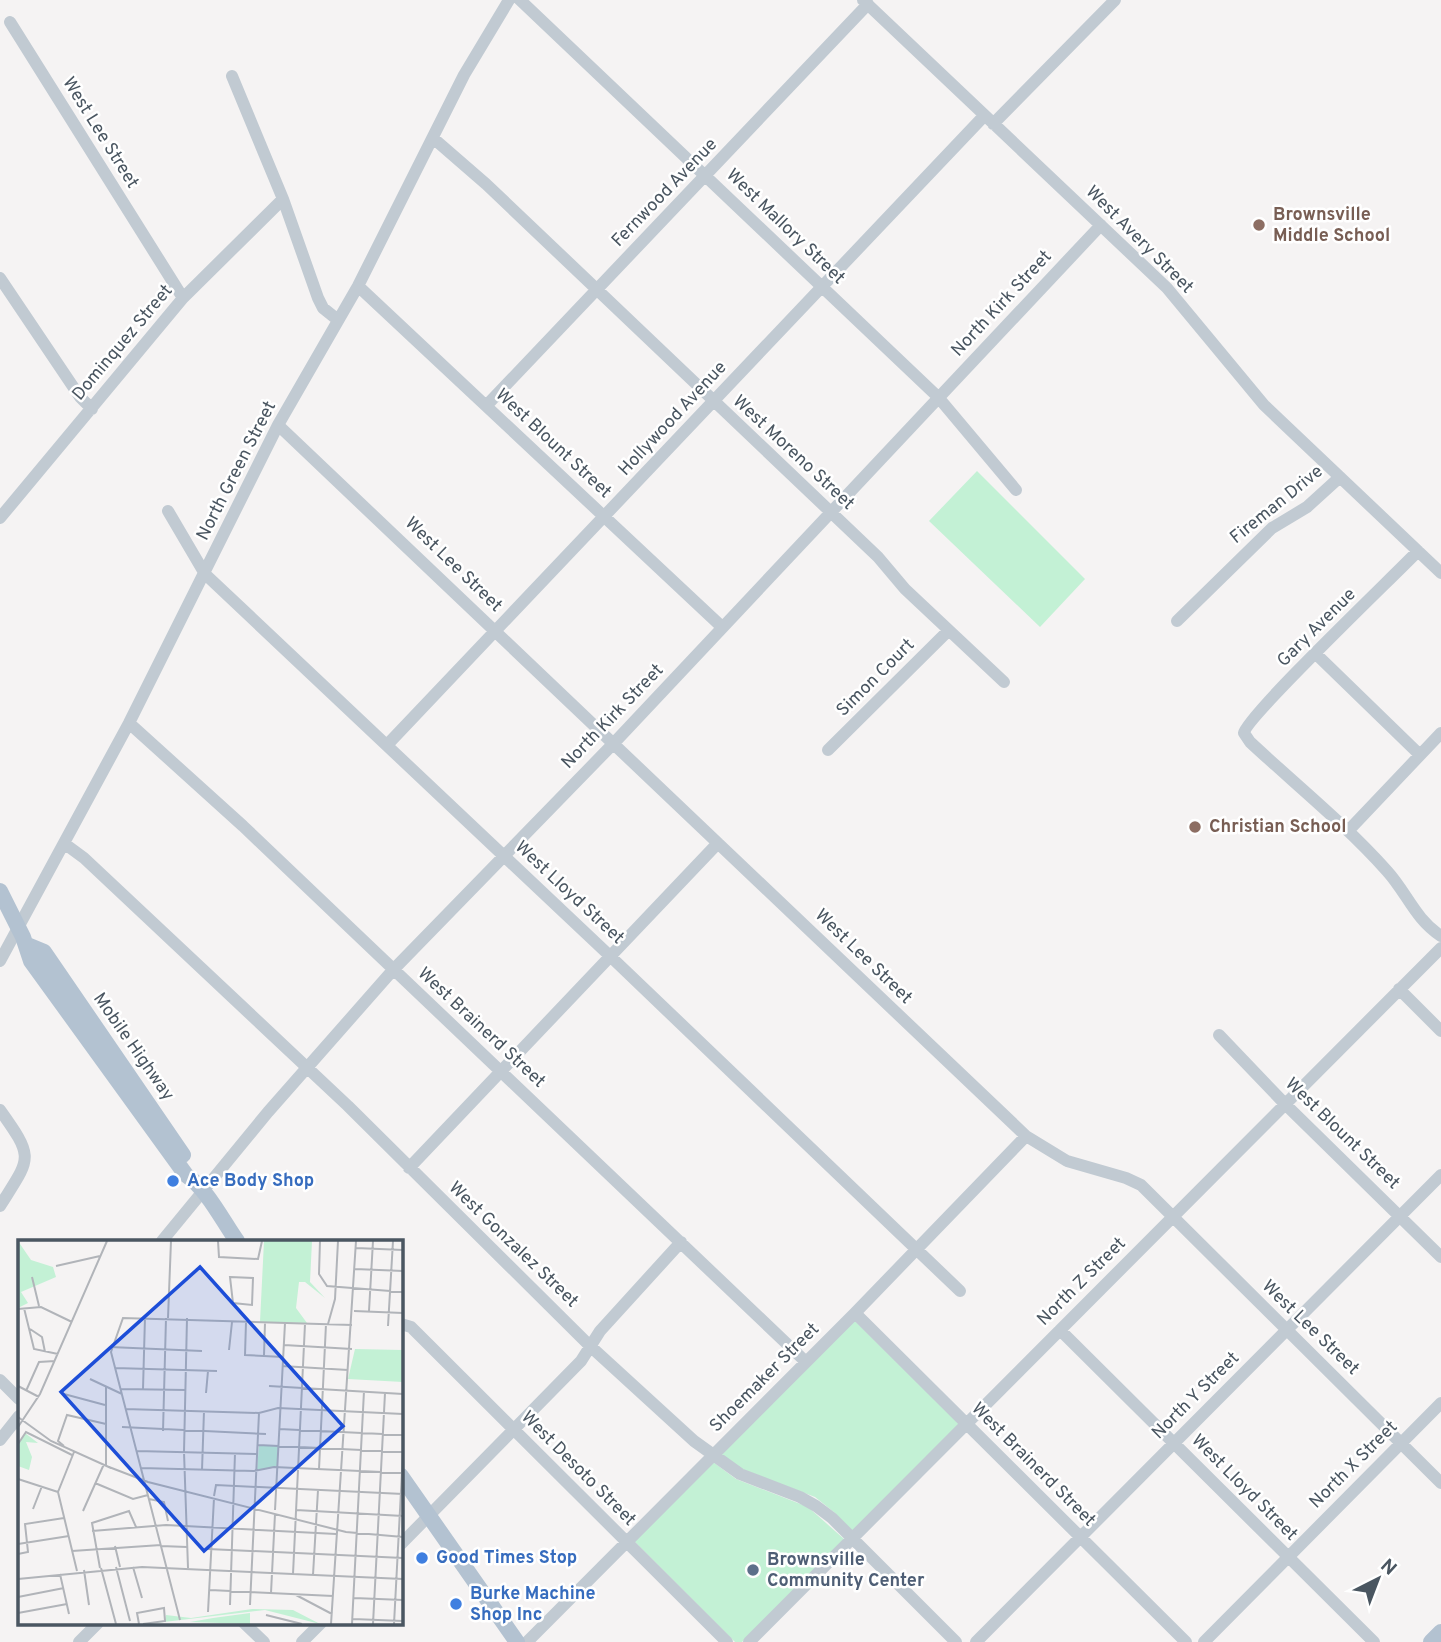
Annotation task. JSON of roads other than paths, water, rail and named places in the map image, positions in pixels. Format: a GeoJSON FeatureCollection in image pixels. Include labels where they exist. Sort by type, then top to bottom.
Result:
{"type":"FeatureCollection","features":[{"type":"Feature","properties":{"kind":"main road","name":"Mobile Highway"},"geometry":{"type":"LineString","coordinates":[[0,891],[27,945],[44,952],[141,1091],[236,1240]]}},
{"type":"Feature","properties":{"kind":"main road"},"geometry":{"type":"LineString","coordinates":[[402,1477],[517,1642]]}},
{"type":"Feature","properties":{"kind":"main road"},"geometry":{"type":"LineString","coordinates":[[1431,1642],[1441,1632]]}},
{"type":"Feature","properties":{"kind":"street","name":"North Green Street"},"geometry":{"type":"LineString","coordinates":[[0,961],[129,723],[278,425],[358,286],[464,75],[509,0]]}},
{"type":"Feature","properties":{"kind":"street","name":"West Mallory Street"},"geometry":{"type":"LineString","coordinates":[[520,0],[938,397],[1016,490]]}},
{"type":"Feature","properties":{"kind":"street","name":"Hollywood Avenue"},"geometry":{"type":"LineString","coordinates":[[387,745],[822,287],[988,120],[1115,0]]}},
{"type":"Feature","properties":{"kind":"street","name":"Fernwood Avenue"},"geometry":{"type":"LineString","coordinates":[[486,405],[706,176],[865,2]]}},
{"type":"Feature","properties":{"kind":"street","name":"West Avery Street"},"geometry":{"type":"LineString","coordinates":[[865,2],[1167,288],[1264,405],[1441,573]]}},
{"type":"Feature","properties":{"kind":"street","name":"West Lee Street"},"geometry":{"type":"LineString","coordinates":[[10,22],[183,298]]}},
{"type":"Feature","properties":{"kind":"street"},"geometry":{"type":"LineString","coordinates":[[232,76],[282,199],[318,298],[323,308],[338,320]]}},
{"type":"Feature","properties":{"kind":"street","name":"West Moreno Street"},"geometry":{"type":"LineString","coordinates":[[433,138],[486,184],[878,557],[905,589],[1004,682]]}},
{"type":"Feature","properties":{"kind":"street","name":"Dominquez Street"},"geometry":{"type":"LineString","coordinates":[[0,518],[183,298],[282,199]]}},
{"type":"Feature","properties":{"kind":"street","name":"North Kirk Street"},"geometry":{"type":"LineString","coordinates":[[163,1240],[200,1186],[393,970],[614,743],[1101,225]]}},
{"type":"Feature","properties":{"kind":"street"},"geometry":{"type":"LineString","coordinates":[[0,278],[80,397],[92,409]]}},
{"type":"Feature","properties":{"kind":"street","name":"West Blount Street"},"geometry":{"type":"LineString","coordinates":[[358,286],[722,627]]}},
{"type":"Feature","properties":{"kind":"street","name":"West Lee Street"},"geometry":{"type":"LineString","coordinates":[[278,425],[1026,1136],[1067,1161],[1141,1185],[1441,1483]]}},
{"type":"Feature","properties":{"kind":"street","name":"Fireman Drive"},"geometry":{"type":"LineString","coordinates":[[1177,621],[1272,527],[1307,507],[1340,477]]}},
{"type":"Feature","properties":{"kind":"street","name":"West Lloyd Street"},"geometry":{"type":"LineString","coordinates":[[168,511],[205,574],[960,1291]]}},
{"type":"Feature","properties":{"kind":"street","name":"Gary Avenue"},"geometry":{"type":"LineString","coordinates":[[1348,831],[1250,742],[1244,731],[1418,551]]}},
{"type":"Feature","properties":{"kind":"street","name":"Simon Court"},"geometry":{"type":"LineString","coordinates":[[828,750],[948,631]]}},
{"type":"Feature","properties":{"kind":"street"},"geometry":{"type":"LineString","coordinates":[[1316,654],[1420,755]]}},
{"type":"Feature","properties":{"kind":"street","name":"West Brainerd Street"},"geometry":{"type":"LineString","coordinates":[[129,723],[243,826],[806,1362]]}},
{"type":"Feature","properties":{"kind":"street"},"geometry":{"type":"LineString","coordinates":[[1441,733],[1348,831],[1388,872],[1422,921],[1441,936]]}},
{"type":"Feature","properties":{"kind":"street"},"geometry":{"type":"LineString","coordinates":[[409,1168],[718,843]]}},
{"type":"Feature","properties":{"kind":"street","name":"West Gonzalez Street"},"geometry":{"type":"LineString","coordinates":[[65,844],[84,858],[306,1067],[589,1345],[694,1441],[740,1474],[811,1502],[831,1518],[956,1642]]}},
{"type":"Feature","properties":{"kind":"street","name":"North Z Street"},"geometry":{"type":"LineString","coordinates":[[749,1642],[1441,948]]}},
{"type":"Feature","properties":{"kind":"street"},"geometry":{"type":"LineString","coordinates":[[1399,989],[1441,1031]]}},
{"type":"Feature","properties":{"kind":"street","name":"West Blount Street"},"geometry":{"type":"LineString","coordinates":[[1219,1035],[1285,1104],[1441,1257]]}},
{"type":"Feature","properties":{"kind":"street"},"geometry":{"type":"LineString","coordinates":[[0,1110],[23,1143],[25,1155],[21,1172],[0,1206]]}},
{"type":"Feature","properties":{"kind":"street","name":"Shoemaker Street"},"geometry":{"type":"LineString","coordinates":[[527,1642],[1026,1136]]}},
{"type":"Feature","properties":{"kind":"street","name":"North Y Street"},"geometry":{"type":"LineString","coordinates":[[976,1642],[1441,1175]]}},
{"type":"Feature","properties":{"kind":"street"},"geometry":{"type":"LineString","coordinates":[[402,1543],[581,1361],[589,1345],[681,1242]]}},
{"type":"Feature","properties":{"kind":"street","name":"West Brainerd Street"},"geometry":{"type":"LineString","coordinates":[[855,1312],[1186,1642]]}},
{"type":"Feature","properties":{"kind":"street","name":"West Desoto Street"},"geometry":{"type":"LineString","coordinates":[[402,1324],[411,1327],[726,1642]]}},
{"type":"Feature","properties":{"kind":"street","name":"West Lloyd Street"},"geometry":{"type":"LineString","coordinates":[[1060,1329],[1374,1642]]}},
{"type":"Feature","properties":{"kind":"street"},"geometry":{"type":"LineString","coordinates":[[0,1380],[18,1398]]}},
{"type":"Feature","properties":{"kind":"street","name":"North X Street"},"geometry":{"type":"LineString","coordinates":[[1204,1642],[1441,1404]]}},
{"type":"Feature","properties":{"kind":"street"},"geometry":{"type":"LineString","coordinates":[[0,1440],[18,1417]]}},
{"type":"Feature","properties":{"kind":"street"},"geometry":{"type":"LineString","coordinates":[[79,1642],[97,1624]]}},
{"type":"Feature","properties":{"kind":"street"},"geometry":{"type":"LineString","coordinates":[[245,1624],[264,1642]]}},
{"type":"Feature","properties":{"kind":"street"},"geometry":{"type":"LineString","coordinates":[[302,1642],[320,1624]]}},
{"type":"Feature","properties":{"kind":"place","name":"Brownsville Middle School"},"geometry":{"type":"Point","coordinates":[1259,225]}},
{"type":"Feature","properties":{"kind":"place","name":"Christian School"},"geometry":{"type":"Point","coordinates":[1195,827]}},
{"type":"Feature","properties":{"kind":"place","name":"Ace Body Shop"},"geometry":{"type":"Point","coordinates":[173,1181]}},
{"type":"Feature","properties":{"kind":"place","name":"Good Times Stop"},"geometry":{"type":"Point","coordinates":[422,1558]}},
{"type":"Feature","properties":{"kind":"place","name":"Brownsville Community Center"},"geometry":{"type":"Point","coordinates":[753,1570]}},
{"type":"Feature","properties":{"kind":"place","name":"Burke Machine Shop Inc"},"geometry":{"type":"Point","coordinates":[456,1604]}}]}
